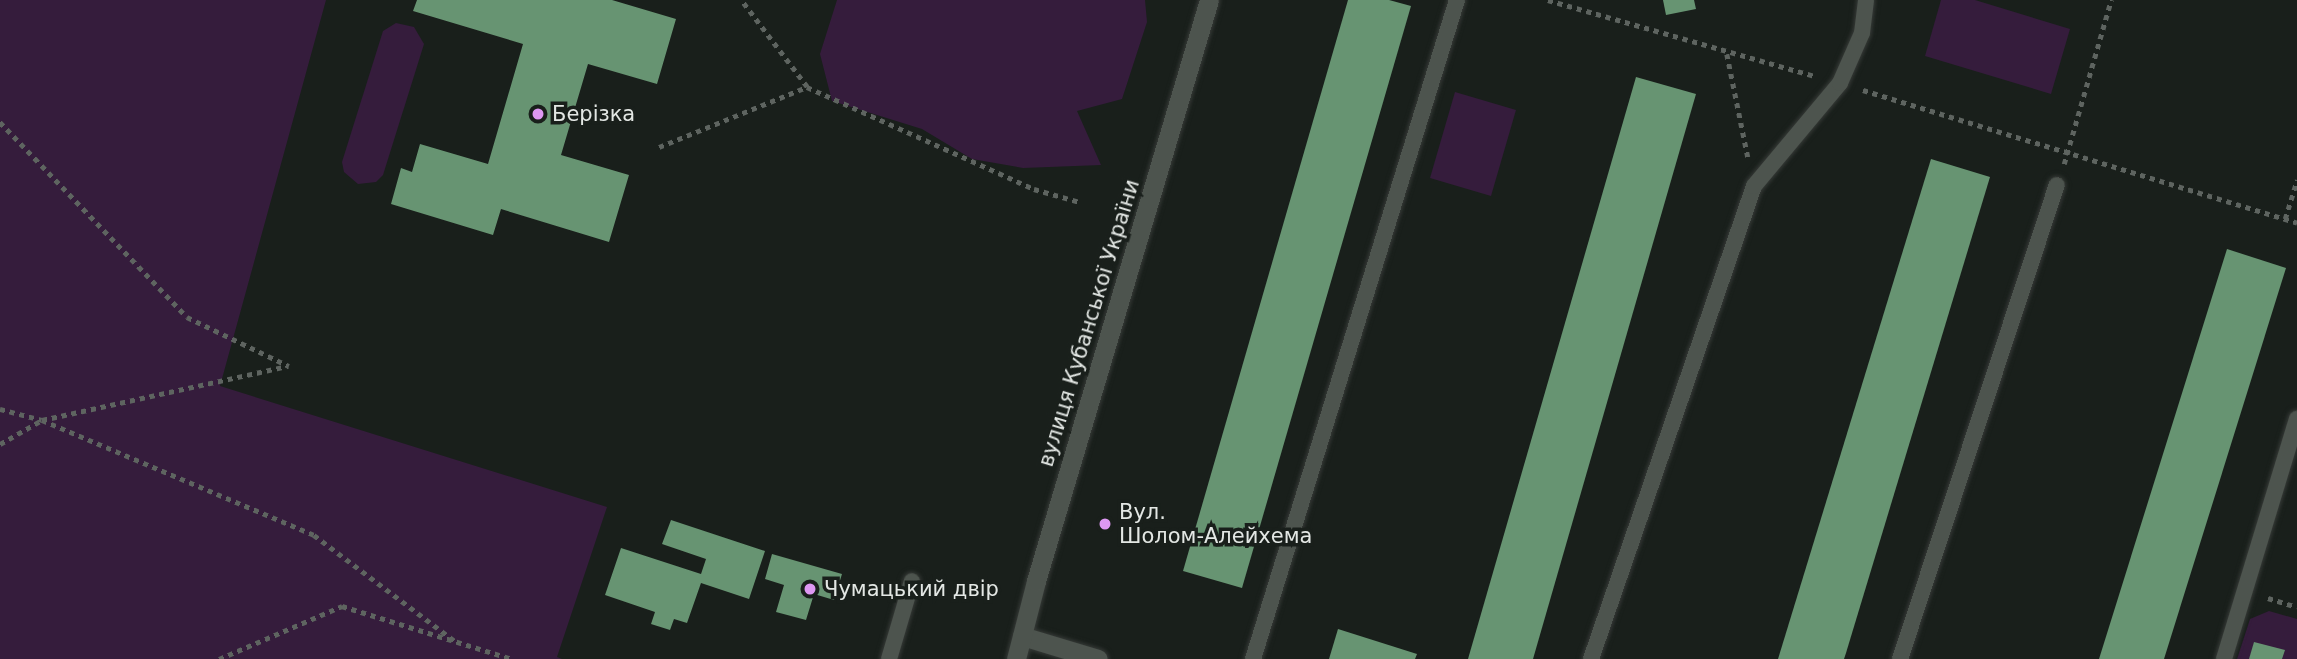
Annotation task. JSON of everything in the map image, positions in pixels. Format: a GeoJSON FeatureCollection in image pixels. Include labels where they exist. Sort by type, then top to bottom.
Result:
{"type":"FeatureCollection","features":[{"type":"Feature","properties":{"kind":"street","name":"вулиця Кубанської України"},"geometry":{"type":"LineString","coordinates":[[1016,659],[1036,580],[1209,0]]}},
{"type":"Feature","properties":{"kind":"street"},"geometry":{"type":"LineString","coordinates":[[1022,636],[1098,659]]}},
{"type":"Feature","properties":{"kind":"lane"},"geometry":{"type":"LineString","coordinates":[[1253,659],[1457,0]]}},
{"type":"Feature","properties":{"kind":"lane"},"geometry":{"type":"LineString","coordinates":[[1591,659],[1754,186],[1840,83],[1862,33],[1866,0]]}},
{"type":"Feature","properties":{"kind":"lane"},"geometry":{"type":"LineString","coordinates":[[1900,659],[2057,185]]}},
{"type":"Feature","properties":{"kind":"lane"},"geometry":{"type":"LineString","coordinates":[[2224,659],[2297,419]]}},
{"type":"Feature","properties":{"kind":"lane"},"geometry":{"type":"LineString","coordinates":[[889,659],[912,581]]}},
{"type":"Feature","properties":{"kind":"path"},"geometry":{"type":"LineString","coordinates":[[741,0],[807,87],[1034,189],[1080,202]]}},
{"type":"Feature","properties":{"kind":"path"},"geometry":{"type":"LineString","coordinates":[[1548,0],[1727,54],[1840,83],[2297,223]]}},
{"type":"Feature","properties":{"kind":"path"},"geometry":{"type":"LineString","coordinates":[[2057,185],[2111,0]]}},
{"type":"Feature","properties":{"kind":"path"},"geometry":{"type":"LineString","coordinates":[[1727,54],[1754,186]]}},
{"type":"Feature","properties":{"kind":"path"},"geometry":{"type":"LineString","coordinates":[[659,147],[807,87]]}},
{"type":"Feature","properties":{"kind":"path"},"geometry":{"type":"LineString","coordinates":[[0,122],[187,317],[289,366],[42,420],[0,444]]}},
{"type":"Feature","properties":{"kind":"path"},"geometry":{"type":"LineString","coordinates":[[2285,219],[2297,180]]}},
{"type":"Feature","properties":{"kind":"path"},"geometry":{"type":"LineString","coordinates":[[0,409],[42,420],[314,534],[456,642]]}},
{"type":"Feature","properties":{"kind":"path"},"geometry":{"type":"LineString","coordinates":[[2263,597],[2297,607]]}},
{"type":"Feature","properties":{"kind":"path"},"geometry":{"type":"LineString","coordinates":[[219,659],[342,606],[512,659]]}},
{"type":"Feature","properties":{"kind":"shaded area"},"geometry":{"type":"Polygon","coordinates":[[[0,0],[326,0],[220,386],[607,507],[557,657],[562,659],[0,659],[0,0]]]}},
{"type":"Feature","properties":{"kind":"shaded area"},"geometry":{"type":"Polygon","coordinates":[[[837,0],[1145,0],[1147,22],[1122,99],[1077,111],[1101,165],[1023,168],[972,159],[922,129],[832,101],[820,54],[837,0]]]}},
{"type":"Feature","properties":{"kind":"shaded area"},"geometry":{"type":"Polygon","coordinates":[[[1941,0],[1975,0],[2070,29],[2051,94],[1925,56],[1941,0]]]}},
{"type":"Feature","properties":{"kind":"shaded area"},"geometry":{"type":"Polygon","coordinates":[[[396,23],[414,27],[424,44],[383,175],[376,182],[358,184],[344,172],[342,162],[383,31],[396,23]]]}},
{"type":"Feature","properties":{"kind":"shaded area"},"geometry":{"type":"Polygon","coordinates":[[[1455,92],[1516,110],[1491,196],[1430,178],[1455,92]]]}},
{"type":"Feature","properties":{"kind":"shaded area"},"geometry":{"type":"Polygon","coordinates":[[[2269,611],[2297,619],[2297,659],[2237,659],[2250,619],[2269,611]]]}},
{"type":"Feature","properties":{"kind":"building","name":"Берізка"},"geometry":{"type":"Polygon","coordinates":[[[417,0],[612,0],[676,19],[657,84],[588,64],[561,155],[629,175],[609,242],[501,209],[493,235],[391,204],[401,168],[412,172],[420,144],[488,164],[523,44],[413,11],[417,0]]]}},
{"type":"Feature","properties":{"kind":"building"},"geometry":{"type":"Polygon","coordinates":[[[1348,0],[1389,0],[1411,6],[1242,588],[1183,571],[1348,0]]]}},
{"type":"Feature","properties":{"kind":"building"},"geometry":{"type":"Polygon","coordinates":[[[1663,0],[1694,0],[1696,9],[1666,15],[1663,0]]]}},
{"type":"Feature","properties":{"kind":"building"},"geometry":{"type":"Polygon","coordinates":[[[1636,77],[1696,94],[1533,659],[1468,659],[1636,77]]]}},
{"type":"Feature","properties":{"kind":"building"},"geometry":{"type":"Polygon","coordinates":[[[1931,159],[1990,177],[1846,653],[1844,659],[1778,659],[1931,159]]]}},
{"type":"Feature","properties":{"kind":"building"},"geometry":{"type":"Polygon","coordinates":[[[2227,249],[2286,268],[2164,659],[2099,659],[2227,249]]]}},
{"type":"Feature","properties":{"kind":"building"},"geometry":{"type":"Polygon","coordinates":[[[671,520],[765,551],[749,599],[701,583],[687,623],[674,619],[670,630],[651,624],[655,612],[605,595],[621,548],[701,574],[706,559],[662,544],[671,520]]]}},
{"type":"Feature","properties":{"kind":"building","name":"Чумацький двір"},"geometry":{"type":"Polygon","coordinates":[[[772,554],[842,574],[834,600],[814,594],[806,620],[776,612],[784,585],[765,579],[772,554]]]}},
{"type":"Feature","properties":{"kind":"building"},"geometry":{"type":"Polygon","coordinates":[[[1338,629],[1417,654],[1415,659],[1329,659],[1338,629]]]}},
{"type":"Feature","properties":{"kind":"building"},"geometry":{"type":"Polygon","coordinates":[[[2254,642],[2285,650],[2282,659],[2249,659],[2254,642]]]}},
{"type":"Feature","properties":{"kind":"place","name":"Берізка"},"geometry":{"type":"Point","coordinates":[538,114]}},
{"type":"Feature","properties":{"kind":"place","name":"Вул. Шолом-Алейхема"},"geometry":{"type":"Point","coordinates":[1105,524]}},
{"type":"Feature","properties":{"kind":"place","name":"Чумацький двір"},"geometry":{"type":"Point","coordinates":[810,589]}}]}
